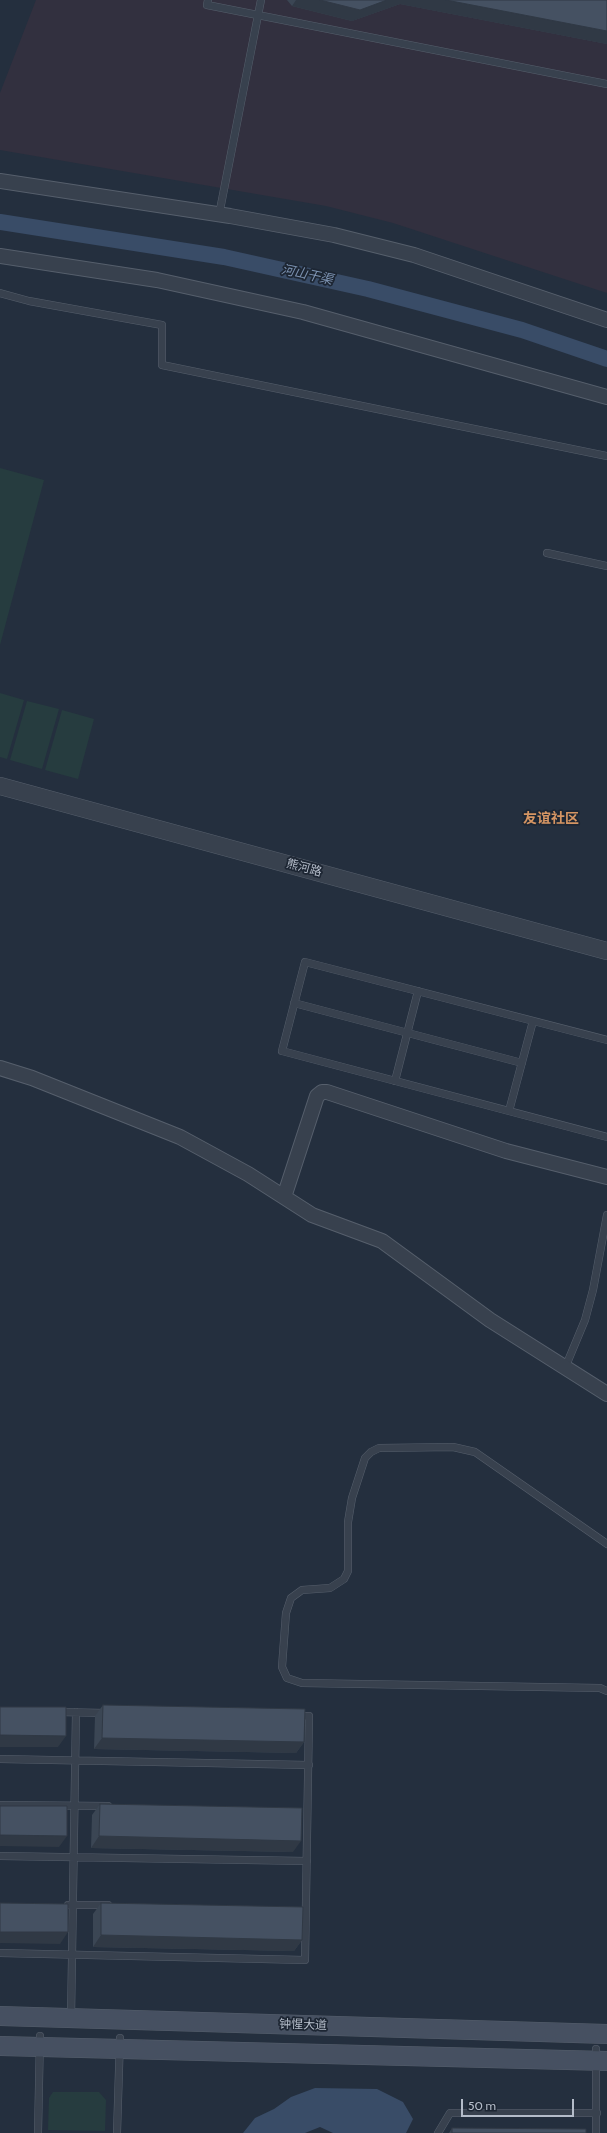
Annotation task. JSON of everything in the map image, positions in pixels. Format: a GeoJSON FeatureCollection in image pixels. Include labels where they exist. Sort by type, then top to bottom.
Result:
{"type":"FeatureCollection","features":[{"type":"Feature","properties":{"kind":"main road"},"geometry":{"type":"LineString","coordinates":[[0,2007],[71,2014],[607,2023]]}},
{"type":"Feature","properties":{"kind":"main road","name":"钟惺大道"},"geometry":{"type":"LineString","coordinates":[[0,2016],[71,2014],[607,2034]]}},
{"type":"Feature","properties":{"kind":"main road"},"geometry":{"type":"LineString","coordinates":[[0,2036],[40,2042],[602,2055]]}},
{"type":"Feature","properties":{"kind":"main road"},"geometry":{"type":"LineString","coordinates":[[0,2046],[40,2042]]}},
{"type":"Feature","properties":{"kind":"street"},"geometry":{"type":"LineString","coordinates":[[0,181],[219,215],[334,235],[414,255],[607,320]]}},
{"type":"Feature","properties":{"kind":"street"},"geometry":{"type":"LineString","coordinates":[[0,256],[157,280],[303,312],[607,397]]}},
{"type":"Feature","properties":{"kind":"street","name":"熊河路"},"geometry":{"type":"LineString","coordinates":[[0,786],[607,951]]}},
{"type":"Feature","properties":{"kind":"street"},"geometry":{"type":"LineString","coordinates":[[0,1068],[32,1078],[180,1137],[248,1174],[312,1215],[382,1241],[490,1320],[607,1394]]}},
{"type":"Feature","properties":{"kind":"street"},"geometry":{"type":"LineString","coordinates":[[284,1197],[317,1096],[322,1092],[506,1151],[607,1177]]}},
{"type":"Feature","properties":{"kind":"lane"},"geometry":{"type":"LineString","coordinates":[[208,0],[207,5],[607,84]]}},
{"type":"Feature","properties":{"kind":"lane"},"geometry":{"type":"LineString","coordinates":[[219,215],[261,0]]}},
{"type":"Feature","properties":{"kind":"lane"},"geometry":{"type":"LineString","coordinates":[[0,293],[29,301],[162,325],[162,365],[607,456]]}},
{"type":"Feature","properties":{"kind":"lane"},"geometry":{"type":"LineString","coordinates":[[546,553],[607,566]]}},
{"type":"Feature","properties":{"kind":"lane"},"geometry":{"type":"LineString","coordinates":[[607,1040],[305,962],[282,1051],[607,1137]]}},
{"type":"Feature","properties":{"kind":"lane"},"geometry":{"type":"LineString","coordinates":[[395,1081],[418,991]]}},
{"type":"Feature","properties":{"kind":"lane"},"geometry":{"type":"LineString","coordinates":[[294,1003],[522,1063]]}},
{"type":"Feature","properties":{"kind":"lane"},"geometry":{"type":"LineString","coordinates":[[509,1111],[533,1021]]}},
{"type":"Feature","properties":{"kind":"lane"},"geometry":{"type":"LineString","coordinates":[[565,1368],[585,1320],[593,1290],[607,1215]]}},
{"type":"Feature","properties":{"kind":"lane"},"geometry":{"type":"LineString","coordinates":[[607,1544],[475,1452],[454,1447],[379,1448],[364,1458],[352,1498],[348,1522],[348,1571],[344,1579],[330,1588],[302,1590],[291,1598],[286,1613],[282,1667],[287,1678],[302,1683],[600,1688],[607,1692]]}},
{"type":"Feature","properties":{"kind":"lane"},"geometry":{"type":"LineString","coordinates":[[53,1712],[115,1713]]}},
{"type":"Feature","properties":{"kind":"lane"},"geometry":{"type":"LineString","coordinates":[[71,2014],[76,1712]]}},
{"type":"Feature","properties":{"kind":"lane"},"geometry":{"type":"LineString","coordinates":[[0,1953],[305,1960],[309,1716],[286,1716]]}},
{"type":"Feature","properties":{"kind":"lane"},"geometry":{"type":"LineString","coordinates":[[0,1759],[309,1765]]}},
{"type":"Feature","properties":{"kind":"lane"},"geometry":{"type":"LineString","coordinates":[[0,1805],[113,1806]]}},
{"type":"Feature","properties":{"kind":"lane"},"geometry":{"type":"LineString","coordinates":[[300,1809],[308,1809]]}},
{"type":"Feature","properties":{"kind":"lane"},"geometry":{"type":"LineString","coordinates":[[0,1856],[307,1861]]}},
{"type":"Feature","properties":{"kind":"lane"},"geometry":{"type":"LineString","coordinates":[[58,1905],[119,1905]]}},
{"type":"Feature","properties":{"kind":"lane"},"geometry":{"type":"LineString","coordinates":[[298,1907],[306,1908]]}},
{"type":"Feature","properties":{"kind":"lane"},"geometry":{"type":"LineString","coordinates":[[38,2133],[40,2042]]}},
{"type":"Feature","properties":{"kind":"lane"},"geometry":{"type":"LineString","coordinates":[[117,2133],[120,2044]]}},
{"type":"Feature","properties":{"kind":"lane"},"geometry":{"type":"LineString","coordinates":[[596,2133],[602,2055]]}},
{"type":"Feature","properties":{"kind":"lane"},"geometry":{"type":"LineString","coordinates":[[438,2133],[450,2114],[597,2114]]}},
{"type":"Feature","properties":{"kind":"shaded area"},"geometry":{"type":"Polygon","coordinates":[[[36,0],[607,0],[607,293],[393,223],[326,206],[0,150],[0,93],[36,0]]]}},
{"type":"Feature","properties":{"kind":"green space"},"geometry":{"type":"Polygon","coordinates":[[[0,468],[44,480],[0,645],[0,468]]]}},
{"type":"Feature","properties":{"kind":"green space"},"geometry":{"type":"Polygon","coordinates":[[[0,693],[24,700],[7,759],[0,757],[0,693]]]}},
{"type":"Feature","properties":{"kind":"green space"},"geometry":{"type":"Polygon","coordinates":[[[27,701],[59,709],[42,769],[10,760],[27,701]]]}},
{"type":"Feature","properties":{"kind":"green space"},"geometry":{"type":"Polygon","coordinates":[[[62,710],[94,719],[78,779],[45,770],[62,710]]]}},
{"type":"Feature","properties":{"kind":"green space"},"geometry":{"type":"Polygon","coordinates":[[[53,2092],[99,2092],[106,2100],[105,2131],[48,2130],[49,2098],[53,2092]]]}},
{"type":"Feature","properties":{"kind":"water"},"geometry":{"type":"Polygon","coordinates":[[[315,2088],[377,2089],[403,2102],[413,2119],[406,2133],[333,2133],[320,2127],[305,2133],[243,2133],[255,2118],[274,2109],[291,2097],[315,2088]]]}},
{"type":"Feature","properties":{"kind":"building"},"geometry":{"type":"Polygon","coordinates":[[[320,0],[387,0],[360,10],[320,0]]]}},
{"type":"Feature","properties":{"kind":"building"},"geometry":{"type":"Polygon","coordinates":[[[446,0],[607,0],[607,31],[446,0]]]}},
{"type":"Feature","properties":{"kind":"building"},"geometry":{"type":"Polygon","coordinates":[[[103,1705],[305,1709],[304,1742],[102,1738],[103,1705]]]}},
{"type":"Feature","properties":{"kind":"building"},"geometry":{"type":"Polygon","coordinates":[[[0,1707],[66,1707],[66,1736],[0,1735],[0,1707]]]}},
{"type":"Feature","properties":{"kind":"building"},"geometry":{"type":"Polygon","coordinates":[[[100,1804],[302,1808],[301,1841],[99,1836],[100,1804]]]}},
{"type":"Feature","properties":{"kind":"building"},"geometry":{"type":"Polygon","coordinates":[[[0,1806],[67,1806],[67,1836],[0,1835],[0,1806]]]}},
{"type":"Feature","properties":{"kind":"building"},"geometry":{"type":"Polygon","coordinates":[[[0,1903],[68,1904],[68,1932],[0,1932],[0,1903]]]}},
{"type":"Feature","properties":{"kind":"building"},"geometry":{"type":"Polygon","coordinates":[[[101,1903],[303,1907],[302,1940],[101,1935],[101,1903]]]}},
{"type":"Feature","properties":{"kind":"building"},"geometry":{"type":"Polygon","coordinates":[[[452,2128],[586,2129],[586,2133],[452,2133],[452,2128]]]}},
{"type":"Feature","properties":{"kind":"waterway","name":"河山干渠"},"geometry":{"type":"LineString","coordinates":[[0,222],[224,257],[368,289],[522,330],[607,359]]}},
{"type":"Feature","properties":{"kind":"district","name":"友谊社区"},"geometry":{"type":"Point","coordinates":[551,819]}}]}
